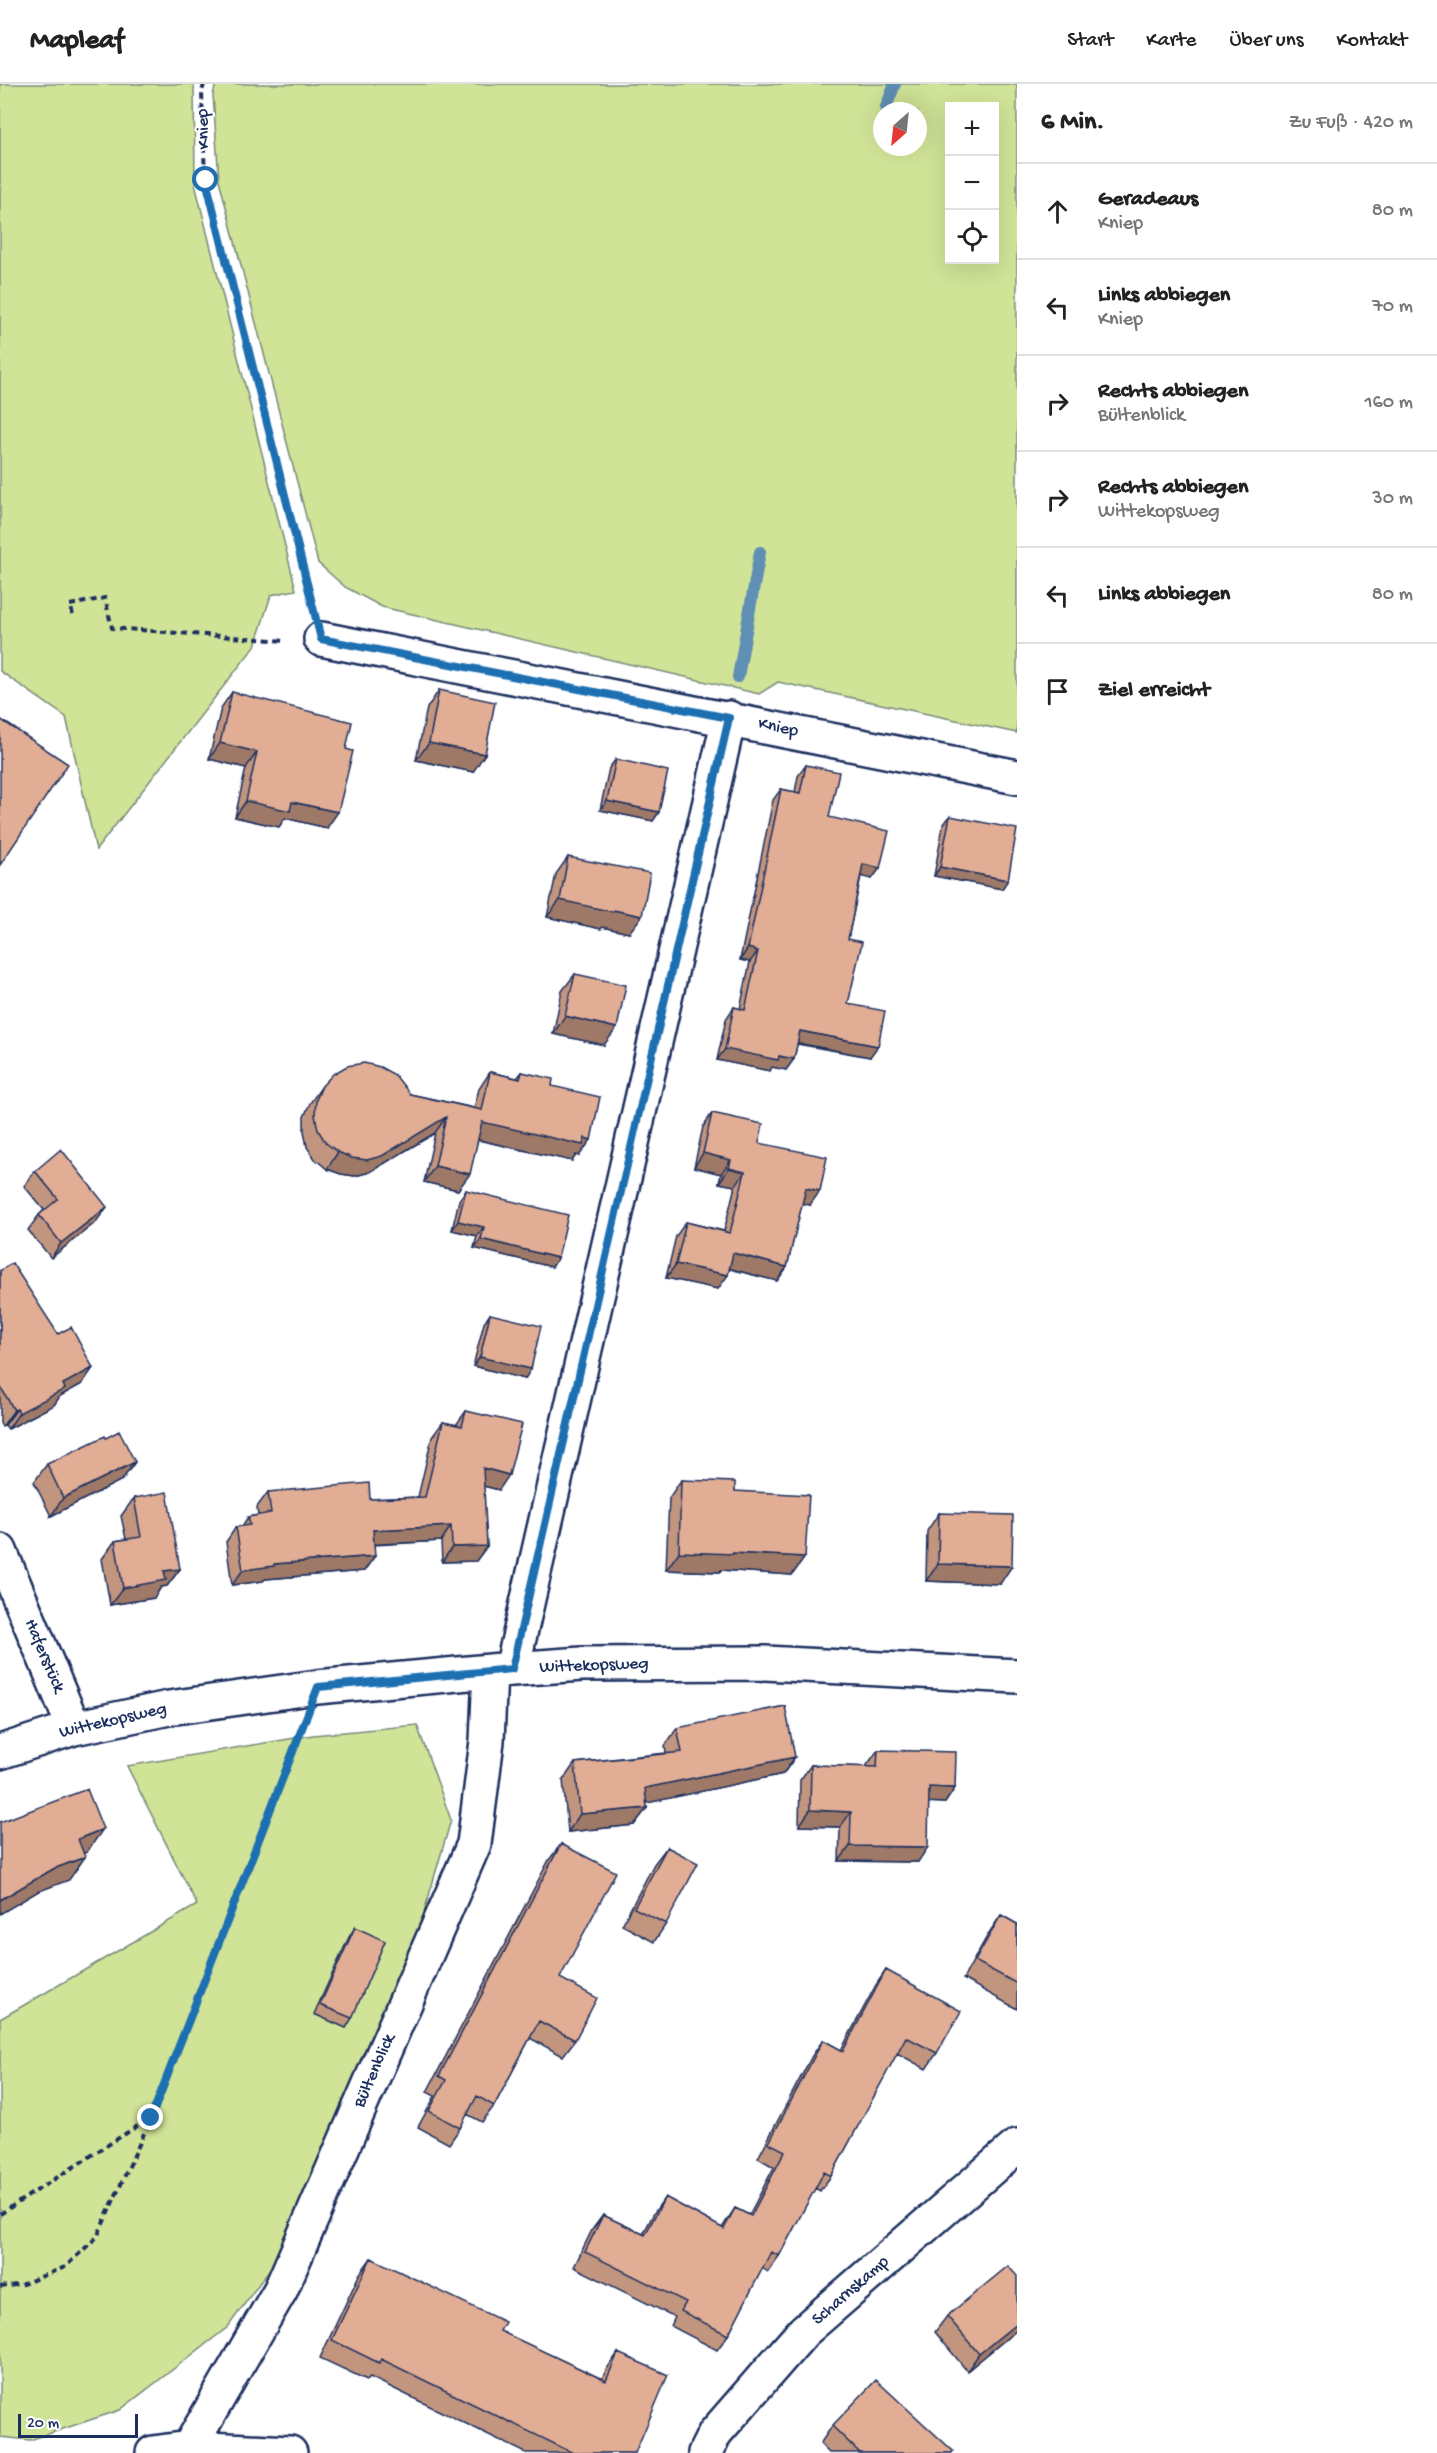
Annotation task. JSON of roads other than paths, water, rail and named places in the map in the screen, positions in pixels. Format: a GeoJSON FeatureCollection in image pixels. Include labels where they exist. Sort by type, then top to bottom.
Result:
{"type":"FeatureCollection","features":[{"type":"Feature","properties":{"kind":"street","name":"Kniep"},"geometry":{"type":"LineString","coordinates":[[305,640],[729,718],[1017,777]]}},
{"type":"Feature","properties":{"kind":"street","name":"Bültenblick"},"geometry":{"type":"LineString","coordinates":[[189,2448],[280,2289],[474,1844],[487,1742],[501,1670],[729,718]]}},
{"type":"Feature","properties":{"kind":"street","name":"Haferstück"},"geometry":{"type":"LineString","coordinates":[[0,1551],[74,1728]]}},
{"type":"Feature","properties":{"kind":"street","name":"Wittekopsweg"},"geometry":{"type":"LineString","coordinates":[[0,1752],[74,1728],[169,1708],[318,1687],[501,1670],[582,1664],[765,1663],[1017,1676]]}},
{"type":"Feature","properties":{"kind":"street","name":"Scharnskamp"},"geometry":{"type":"LineString","coordinates":[[705,2453],[715,2433],[804,2331],[1017,2146]]}},
{"type":"Feature","properties":{"kind":"street"},"geometry":{"type":"LineString","coordinates":[[153,2453],[189,2448],[290,2453]]}},
{"type":"Feature","properties":{"kind":"waterway"},"geometry":{"type":"LineString","coordinates":[[888,102],[895,84]]}},
{"type":"Feature","properties":{"kind":"waterway"},"geometry":{"type":"LineString","coordinates":[[738,677],[760,552]]}}]}
